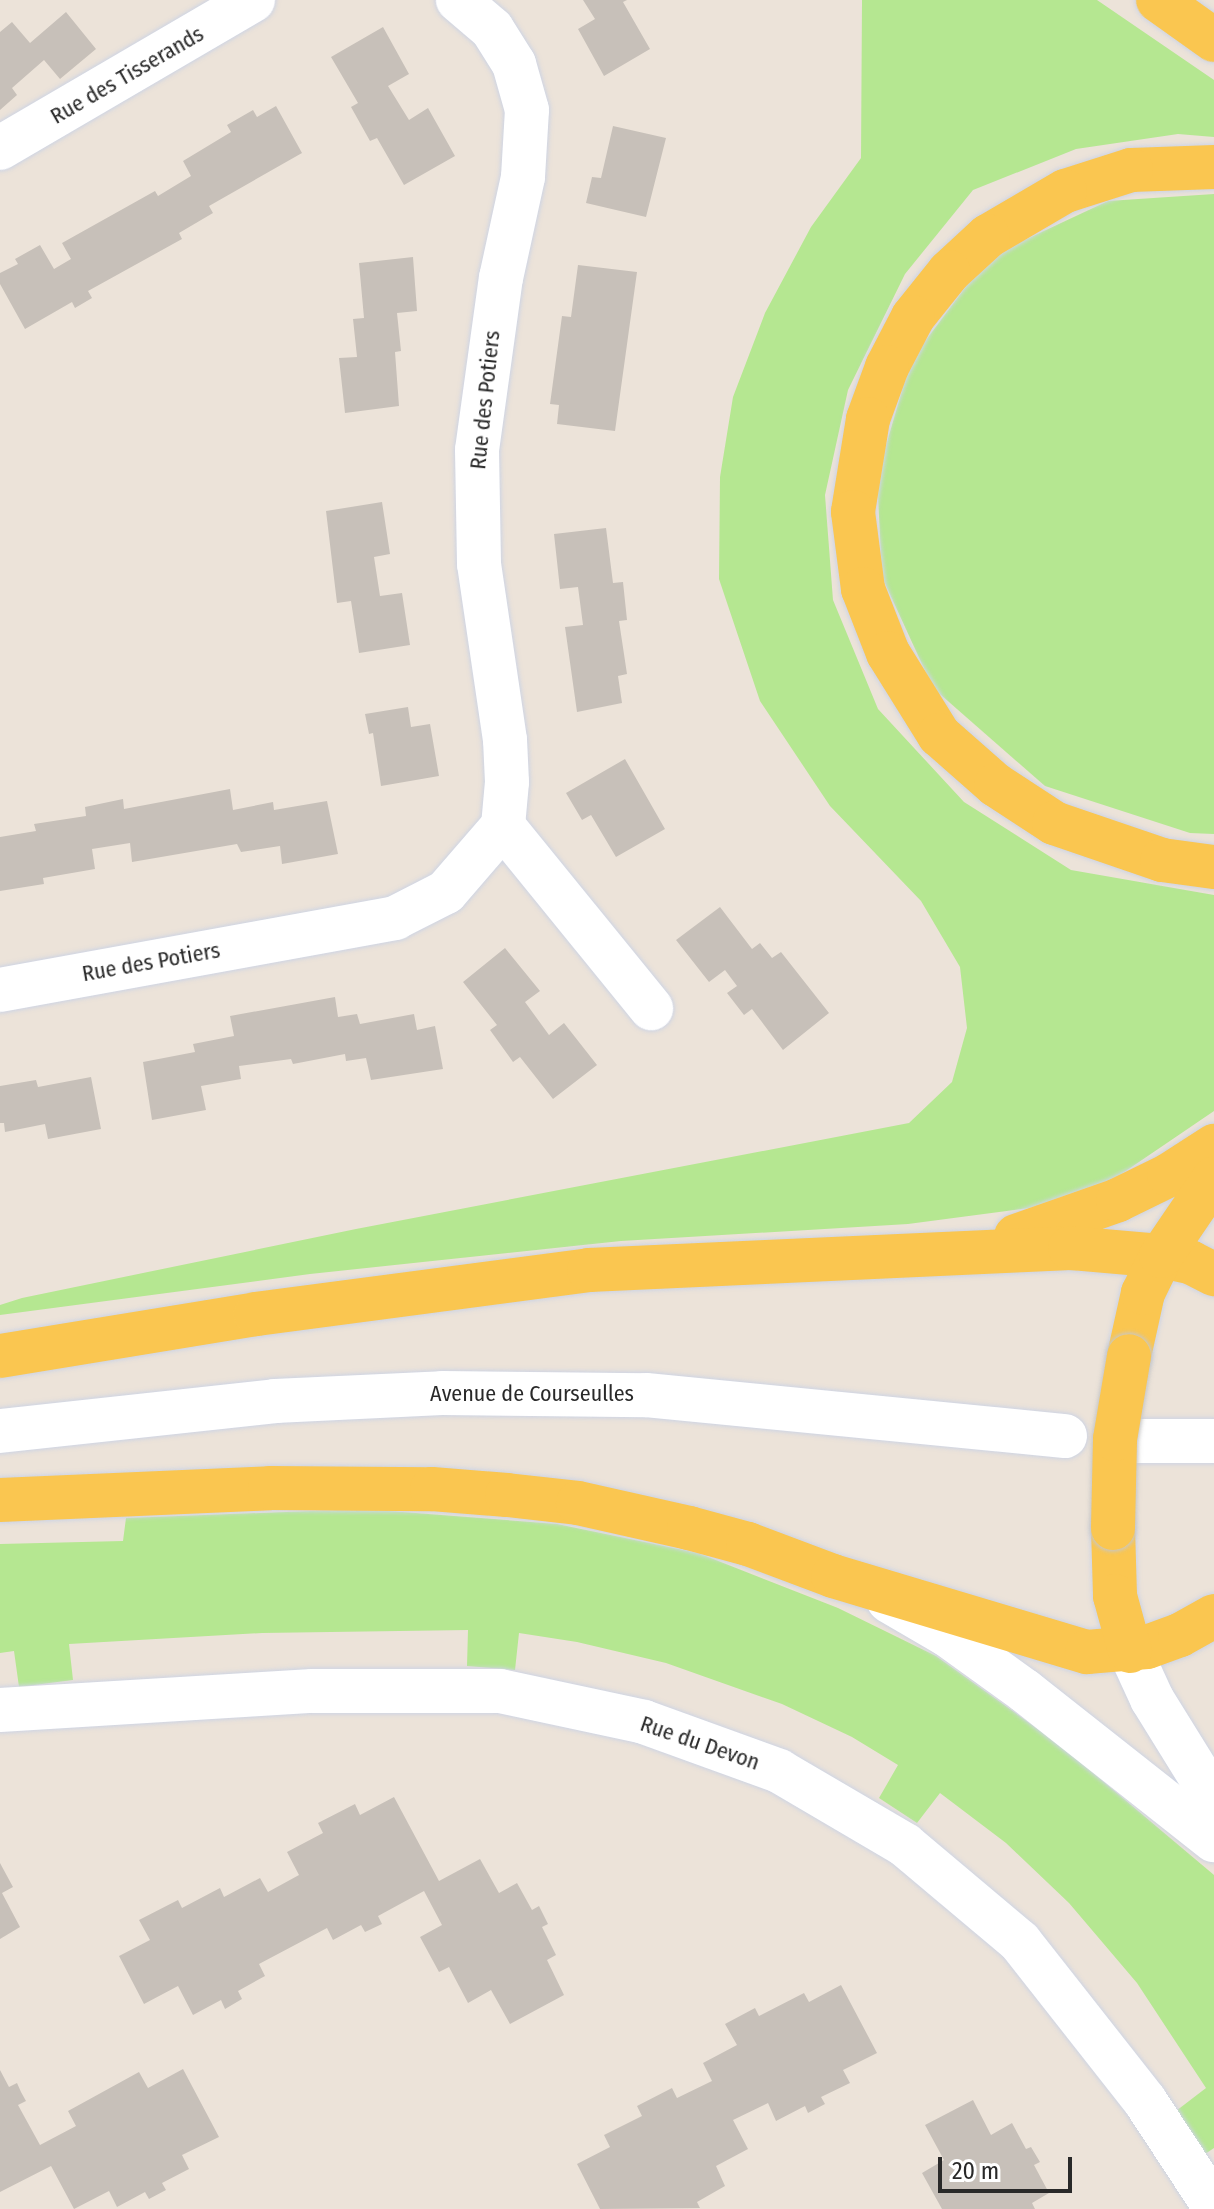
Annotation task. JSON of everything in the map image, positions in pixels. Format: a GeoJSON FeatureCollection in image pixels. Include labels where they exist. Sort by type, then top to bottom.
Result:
{"type":"FeatureCollection","features":[{"type":"Feature","properties":{"kind":"main road"},"geometry":{"type":"LineString","coordinates":[[1158,0],[1214,40]]}},
{"type":"Feature","properties":{"kind":"main road"},"geometry":{"type":"LineString","coordinates":[[1214,167],[1131,170],[1065,191],[988,236],[949,272],[913,317],[887,367],[868,419],[853,512],[863,589],[888,653],[939,735],[996,785],[1054,823],[1162,860],[1214,867]]}},
{"type":"Feature","properties":{"kind":"main road"},"geometry":{"type":"LineString","coordinates":[[964,1253],[1118,1200],[1169,1175],[1214,1146]]}},
{"type":"Feature","properties":{"kind":"main road"},"geometry":{"type":"LineString","coordinates":[[1130,1651],[1115,1596],[1113,1528],[1115,1439],[1129,1356],[1143,1293],[1161,1256],[1214,1178]]}},
{"type":"Feature","properties":{"kind":"main road"},"geometry":{"type":"LineString","coordinates":[[0,1356],[256,1314],[589,1270],[1070,1248],[1161,1256],[1190,1262],[1214,1274]]}},
{"type":"Feature","properties":{"kind":"main road"},"geometry":{"type":"LineString","coordinates":[[0,1500],[270,1488],[432,1489],[507,1495],[578,1503],[663,1521],[748,1544],[833,1576],[1087,1652],[1130,1651],[1180,1635],[1214,1616]]}},
{"type":"Feature","properties":{"kind":"street","name":"Rue des Tisserands"},"geometry":{"type":"LineString","coordinates":[[0,148],[253,0]]}},
{"type":"Feature","properties":{"kind":"street","name":"Rue des Potiers"},"geometry":{"type":"LineString","coordinates":[[0,990],[395,918],[446,892],[503,826],[507,782],[505,740],[479,564],[477,450],[498,292],[523,177],[527,110],[514,64],[492,29],[458,0]]}},
{"type":"Feature","properties":{"kind":"street"},"geometry":{"type":"LineString","coordinates":[[503,826],[651,1008]]}},
{"type":"Feature","properties":{"kind":"street","name":"Avenue de Courseulles"},"geometry":{"type":"LineString","coordinates":[[0,1431],[275,1401],[442,1393],[646,1395],[1065,1436]]}},
{"type":"Feature","properties":{"kind":"street"},"geometry":{"type":"LineString","coordinates":[[1132,1441],[1214,1441]]}},
{"type":"Feature","properties":{"kind":"street"},"geometry":{"type":"LineString","coordinates":[[833,1576],[896,1604],[946,1634],[1098,1746],[1214,1840]]}},
{"type":"Feature","properties":{"kind":"street"},"geometry":{"type":"LineString","coordinates":[[1130,1651],[1152,1699],[1214,1799]]}},
{"type":"Feature","properties":{"kind":"street","name":"Rue du Devon"},"geometry":{"type":"LineString","coordinates":[[0,1710],[312,1691],[500,1691],[644,1722],[779,1771],[905,1845],[1020,1942],[1145,2101],[1214,2206]]}},
{"type":"Feature","properties":{"kind":"green space"},"geometry":{"type":"Polygon","coordinates":[[[862,0],[1097,0],[1214,80],[1214,137],[1178,134],[1076,149],[973,190],[905,274],[848,390],[825,495],[833,600],[878,709],[964,802],[1071,870],[1214,895],[1214,1111],[1114,1179],[1036,1207],[908,1224],[621,1241],[310,1274],[0,1315],[0,1305],[22,1298],[356,1229],[909,1123],[952,1082],[967,1028],[960,967],[921,901],[830,806],[760,701],[719,579],[720,477],[733,397],[765,313],[811,227],[861,158],[862,0]]]}},
{"type":"Feature","properties":{"kind":"green space"},"geometry":{"type":"Polygon","coordinates":[[[1214,194],[1214,834],[1190,833],[1045,786],[933,688],[882,577],[877,476],[911,360],[988,257],[1108,201],[1214,194]]]}},
{"type":"Feature","properties":{"kind":"green space"},"geometry":{"type":"Polygon","coordinates":[[[363,1509],[557,1524],[698,1553],[838,1608],[936,1656],[1060,1745],[1214,1875],[1214,2148],[1205,2154],[1176,2111],[1206,2088],[1137,1983],[1069,1903],[1006,1843],[940,1793],[917,1823],[879,1798],[898,1765],[852,1737],[782,1704],[666,1663],[577,1642],[519,1633],[515,1670],[467,1666],[468,1630],[262,1633],[69,1644],[73,1680],[19,1687],[14,1651],[0,1653],[0,1544],[123,1541],[126,1518],[363,1509]]]}},
{"type":"Feature","properties":{"kind":"building"},"geometry":{"type":"Polygon","coordinates":[[[583,0],[627,0],[623,2],[650,49],[604,76],[578,29],[595,19],[583,0]]]}},
{"type":"Feature","properties":{"kind":"building"},"geometry":{"type":"Polygon","coordinates":[[[66,12],[96,49],[60,79],[44,60],[12,88],[17,95],[0,110],[0,32],[12,22],[30,43],[66,12]]]}},
{"type":"Feature","properties":{"kind":"building"},"geometry":{"type":"Polygon","coordinates":[[[383,27],[409,74],[388,86],[409,120],[428,108],[455,156],[404,185],[377,138],[370,141],[351,107],[358,103],[331,57],[383,27]]]}},
{"type":"Feature","properties":{"kind":"building"},"geometry":{"type":"Polygon","coordinates":[[[276,106],[302,153],[209,206],[213,213],[179,233],[182,239],[88,291],[92,298],[75,308],[72,302],[25,329],[0,284],[0,273],[18,264],[15,259],[40,245],[54,269],[71,259],[62,243],[155,191],[158,196],[191,176],[183,161],[231,132],[227,125],[253,110],[257,117],[276,106]]]}},
{"type":"Feature","properties":{"kind":"building"},"geometry":{"type":"Polygon","coordinates":[[[613,126],[666,138],[646,217],[586,203],[592,177],[601,178],[613,126]]]}},
{"type":"Feature","properties":{"kind":"building"},"geometry":{"type":"Polygon","coordinates":[[[413,257],[417,311],[397,313],[401,351],[395,352],[399,406],[345,413],[339,358],[357,357],[353,319],[364,318],[359,263],[413,257]]]}},
{"type":"Feature","properties":{"kind":"building"},"geometry":{"type":"Polygon","coordinates":[[[578,265],[637,272],[615,431],[557,424],[559,405],[550,404],[562,316],[571,317],[578,265]]]}},
{"type":"Feature","properties":{"kind":"building"},"geometry":{"type":"Polygon","coordinates":[[[382,502],[390,554],[374,557],[380,596],[402,593],[410,645],[359,653],[351,601],[337,603],[326,511],[382,502]]]}},
{"type":"Feature","properties":{"kind":"building"},"geometry":{"type":"Polygon","coordinates":[[[606,528],[613,583],[623,582],[627,620],[619,621],[627,674],[618,676],[622,703],[577,712],[565,627],[583,625],[578,587],[560,589],[554,534],[606,528]]]}},
{"type":"Feature","properties":{"kind":"building"},"geometry":{"type":"Polygon","coordinates":[[[408,707],[411,727],[430,724],[439,776],[381,786],[373,733],[369,734],[365,714],[408,707]]]}},
{"type":"Feature","properties":{"kind":"building"},"geometry":{"type":"Polygon","coordinates":[[[625,759],[665,829],[616,857],[591,815],[582,820],[566,793],[625,759]]]}},
{"type":"Feature","properties":{"kind":"building"},"geometry":{"type":"Polygon","coordinates":[[[230,789],[233,810],[273,802],[274,810],[327,801],[338,854],[282,864],[280,846],[241,852],[237,844],[132,862],[130,843],[92,849],[95,869],[43,878],[44,884],[0,891],[0,837],[36,831],[34,824],[86,816],[85,807],[123,799],[124,809],[230,789]]]}},
{"type":"Feature","properties":{"kind":"building"},"geometry":{"type":"Polygon","coordinates":[[[720,907],[752,949],[760,943],[772,958],[781,952],[829,1013],[783,1050],[752,1009],[744,1015],[727,993],[737,986],[725,970],[709,982],[676,940],[720,907]]]}},
{"type":"Feature","properties":{"kind":"building"},"geometry":{"type":"Polygon","coordinates":[[[505,948],[540,991],[525,1002],[549,1035],[564,1023],[597,1065],[553,1099],[520,1057],[513,1062],[490,1030],[497,1025],[463,982],[505,948]]]}},
{"type":"Feature","properties":{"kind":"building"},"geometry":{"type":"Polygon","coordinates":[[[335,997],[338,1017],[357,1014],[360,1024],[414,1014],[417,1030],[435,1026],[443,1069],[371,1080],[366,1058],[346,1061],[345,1054],[293,1064],[291,1059],[239,1066],[241,1079],[201,1086],[206,1110],[152,1120],[143,1062],[195,1052],[193,1044],[234,1036],[230,1016],[335,997]]]}},
{"type":"Feature","properties":{"kind":"building"},"geometry":{"type":"Polygon","coordinates":[[[91,1077],[101,1129],[48,1139],[45,1124],[5,1132],[4,1123],[0,1123],[0,1086],[36,1080],[38,1087],[91,1077]]]}},
{"type":"Feature","properties":{"kind":"building"},"geometry":{"type":"Polygon","coordinates":[[[394,1797],[439,1881],[480,1859],[499,1893],[517,1883],[532,1910],[539,1906],[548,1924],[542,1927],[556,1955],[547,1960],[564,1995],[510,2024],[491,1990],[468,2003],[449,1967],[439,1972],[420,1937],[442,1925],[424,1891],[378,1916],[382,1924],[365,1932],[361,1925],[333,1940],[327,1928],[259,1964],[265,1976],[238,1991],[242,1999],[225,2009],[221,2000],[193,2015],[178,1986],[144,2004],[119,1956],[150,1940],[139,1920],[178,1900],[182,1908],[220,1888],[224,1897],[260,1878],[268,1892],[299,1875],[287,1852],[323,1833],[318,1823],[355,1804],[360,1815],[394,1797]]]}},
{"type":"Feature","properties":{"kind":"building"},"geometry":{"type":"Polygon","coordinates":[[[0,1863],[13,1887],[2,1893],[20,1927],[0,1939],[0,1863]]]}},
{"type":"Feature","properties":{"kind":"building"},"geometry":{"type":"Polygon","coordinates":[[[841,1985],[877,2053],[843,2070],[850,2083],[821,2097],[825,2104],[808,2113],[805,2106],[776,2121],[768,2103],[733,2120],[748,2149],[716,2166],[725,2186],[697,2202],[700,2208],[600,2209],[577,2164],[610,2147],[604,2135],[642,2116],[637,2106],[672,2088],[677,2098],[712,2081],[703,2063],[737,2045],[725,2024],[755,2008],[759,2016],[804,1993],[809,2002],[841,1985]]]}},
{"type":"Feature","properties":{"kind":"building"},"geometry":{"type":"Polygon","coordinates":[[[183,2069],[219,2137],[182,2155],[189,2169],[162,2183],[166,2190],[149,2199],[145,2192],[117,2207],[109,2191],[74,2209],[51,2166],[0,2192],[0,2070],[9,2087],[17,2083],[26,2101],[18,2105],[40,2145],[76,2126],[68,2111],[139,2072],[148,2088],[183,2069]]]}},
{"type":"Feature","properties":{"kind":"building"},"geometry":{"type":"Polygon","coordinates":[[[973,2100],[991,2135],[1012,2123],[1026,2149],[1031,2147],[1040,2162],[1034,2165],[1049,2193],[1032,2203],[1035,2209],[942,2209],[922,2173],[944,2160],[925,2125],[973,2100]]]}}]}
